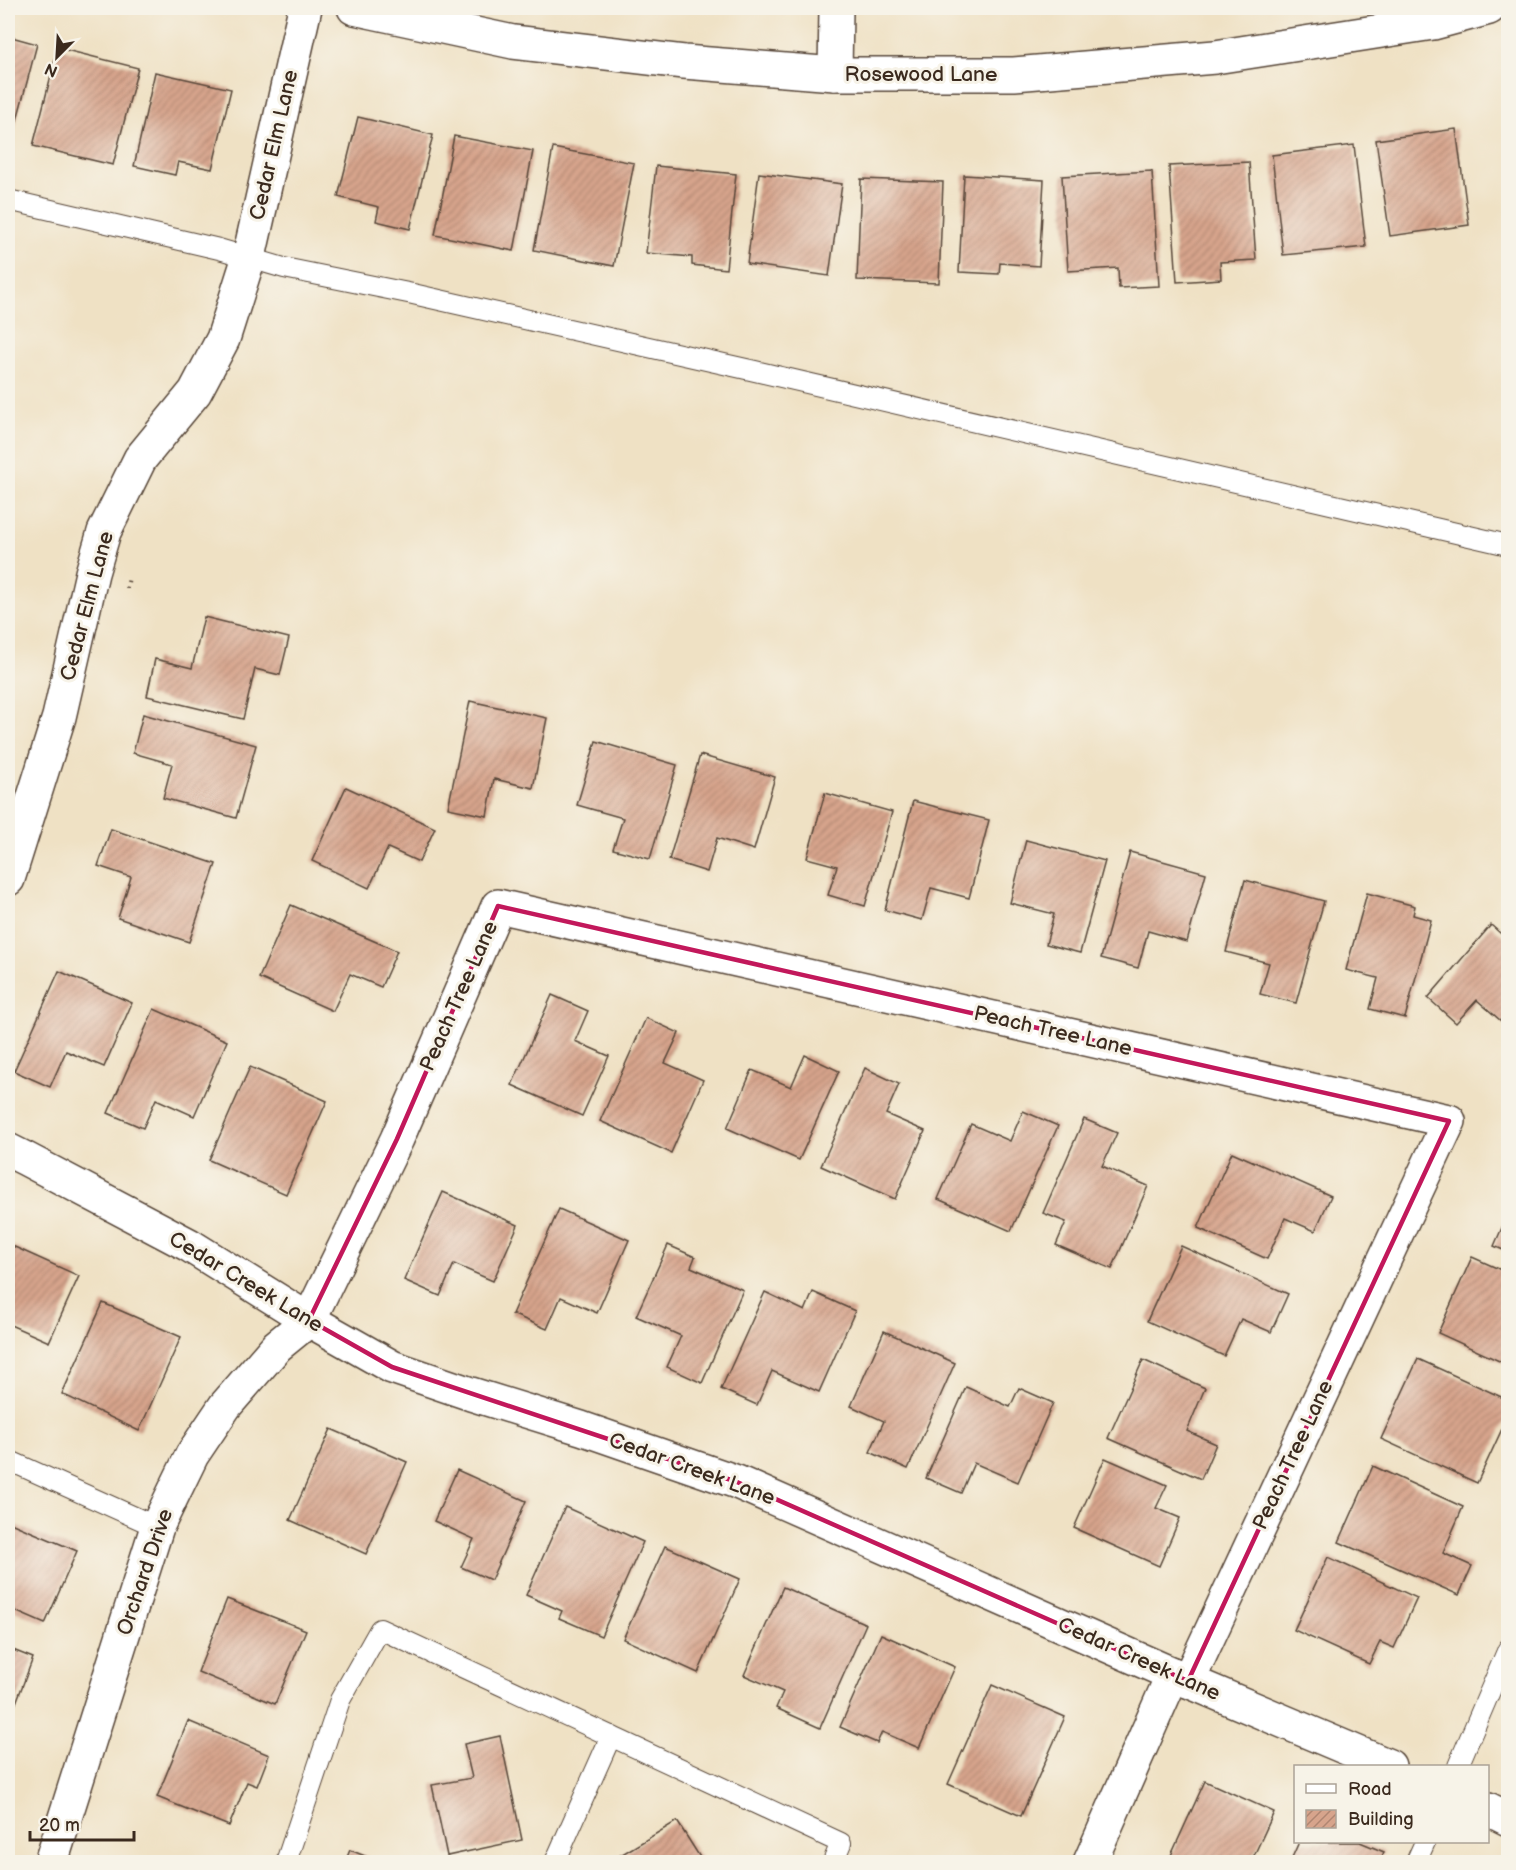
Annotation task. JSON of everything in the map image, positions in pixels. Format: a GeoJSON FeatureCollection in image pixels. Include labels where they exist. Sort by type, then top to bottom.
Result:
{"type":"FeatureCollection","features":[{"type":"Feature","properties":{"kind":"street","name":"Cedar Elm Lane"},"geometry":{"type":"LineString","coordinates":[[8,879],[59,717],[92,573],[104,532],[140,459],[195,392],[223,339],[249,257],[305,8]]}},
{"type":"Feature","properties":{"kind":"street","name":"Rosewood Lane"},"geometry":{"type":"LineString","coordinates":[[354,8],[513,42],[684,62],[835,74],[1014,74],[1215,57],[1432,15],[1489,8]]}},
{"type":"Feature","properties":{"kind":"street"},"geometry":{"type":"LineString","coordinates":[[835,74],[836,8]]}},
{"type":"Feature","properties":{"kind":"street","name":"Peach Tree Lane"},"geometry":{"type":"LineString","coordinates":[[309,1320],[396,1139],[498,906],[1449,1121],[1180,1677]]}},
{"type":"Feature","properties":{"kind":"street","name":"Cedar Creek Lane"},"geometry":{"type":"LineString","coordinates":[[8,1150],[189,1245],[309,1320],[392,1367],[581,1428],[737,1482],[1384,1765]]}},
{"type":"Feature","properties":{"kind":"street","name":"Orchard Drive"},"geometry":{"type":"LineString","coordinates":[[51,1863],[157,1527],[192,1455],[225,1406],[277,1346],[309,1320]]}},
{"type":"Feature","properties":{"kind":"street"},"geometry":{"type":"LineString","coordinates":[[1090,1863],[1180,1677]]}},
{"type":"Feature","properties":{"kind":"street"},"geometry":{"type":"LineString","coordinates":[[1489,1809],[1509,1819]]}},
{"type":"Feature","properties":{"kind":"lane"},"geometry":{"type":"LineString","coordinates":[[8,200],[249,257],[284,268],[413,294],[755,371],[1509,545]]}},
{"type":"Feature","properties":{"kind":"lane"},"geometry":{"type":"LineString","coordinates":[[8,1460],[157,1527]]}},
{"type":"Feature","properties":{"kind":"lane"},"geometry":{"type":"LineString","coordinates":[[286,1863],[340,1700],[380,1629],[841,1843],[833,1863]]}},
{"type":"Feature","properties":{"kind":"lane"},"geometry":{"type":"LineString","coordinates":[[1459,1765],[1509,1649]]}},
{"type":"Feature","properties":{"kind":"lane"},"geometry":{"type":"LineString","coordinates":[[555,1863],[611,1736]]}},
{"type":"Feature","properties":{"kind":"lane"},"geometry":{"type":"LineString","coordinates":[[1416,1863],[1425,1843]]}},
{"type":"Feature","properties":{"kind":"highlighted area"},"geometry":{"type":"Polygon","coordinates":[[[498,906],[1449,1121],[1188,1681],[737,1482],[392,1367],[309,1320],[397,1139],[498,906]]]}},
{"type":"Feature","properties":{"kind":"building"},"geometry":{"type":"Polygon","coordinates":[[[8,36],[37,44],[12,139],[8,137],[8,36]]]}},
{"type":"Feature","properties":{"kind":"building"},"geometry":{"type":"Polygon","coordinates":[[[58,48],[138,68],[113,165],[33,146],[58,48]]]}},
{"type":"Feature","properties":{"kind":"building"},"geometry":{"type":"Polygon","coordinates":[[[155,72],[231,89],[212,169],[178,162],[175,175],[134,166],[155,72]]]}},
{"type":"Feature","properties":{"kind":"building"},"geometry":{"type":"Polygon","coordinates":[[[358,117],[433,135],[410,229],[376,221],[379,207],[338,197],[358,117]]]}},
{"type":"Feature","properties":{"kind":"building"},"geometry":{"type":"Polygon","coordinates":[[[1456,129],[1469,225],[1390,236],[1376,140],[1456,129]]]}},
{"type":"Feature","properties":{"kind":"building"},"geometry":{"type":"Polygon","coordinates":[[[454,136],[533,151],[514,251],[435,235],[454,136]]]}},
{"type":"Feature","properties":{"kind":"building"},"geometry":{"type":"Polygon","coordinates":[[[1354,145],[1366,247],[1283,255],[1272,155],[1354,145]]]}},
{"type":"Feature","properties":{"kind":"building"},"geometry":{"type":"Polygon","coordinates":[[[553,148],[634,163],[614,266],[534,250],[553,148]]]}},
{"type":"Feature","properties":{"kind":"building"},"geometry":{"type":"Polygon","coordinates":[[[1249,162],[1256,260],[1220,262],[1221,279],[1177,282],[1169,166],[1249,162]]]}},
{"type":"Feature","properties":{"kind":"building"},"geometry":{"type":"Polygon","coordinates":[[[656,166],[736,174],[726,269],[692,265],[692,257],[646,253],[656,166]]]}},
{"type":"Feature","properties":{"kind":"building"},"geometry":{"type":"Polygon","coordinates":[[[1152,171],[1159,286],[1119,288],[1118,268],[1068,271],[1062,176],[1152,171]]]}},
{"type":"Feature","properties":{"kind":"building"},"geometry":{"type":"Polygon","coordinates":[[[759,173],[842,184],[829,276],[747,264],[759,173]]]}},
{"type":"Feature","properties":{"kind":"building"},"geometry":{"type":"Polygon","coordinates":[[[964,175],[1044,180],[1039,266],[1000,263],[999,274],[959,272],[964,175]]]}},
{"type":"Feature","properties":{"kind":"building"},"geometry":{"type":"Polygon","coordinates":[[[861,179],[943,182],[939,283],[857,280],[861,179]]]}},
{"type":"Feature","properties":{"kind":"building"},"geometry":{"type":"Polygon","coordinates":[[[204,617],[289,638],[280,675],[255,669],[243,719],[147,696],[155,659],[192,668],[204,617]]]}},
{"type":"Feature","properties":{"kind":"building"},"geometry":{"type":"Polygon","coordinates":[[[470,701],[547,718],[533,788],[494,779],[487,816],[448,808],[470,701]]]}},
{"type":"Feature","properties":{"kind":"building"},"geometry":{"type":"Polygon","coordinates":[[[143,714],[256,745],[236,818],[163,798],[172,764],[133,753],[143,714]]]}},
{"type":"Feature","properties":{"kind":"building"},"geometry":{"type":"Polygon","coordinates":[[[596,741],[677,765],[650,859],[613,849],[623,818],[577,805],[596,741]]]}},
{"type":"Feature","properties":{"kind":"building"},"geometry":{"type":"Polygon","coordinates":[[[700,755],[775,777],[754,850],[717,838],[707,872],[669,860],[700,755]]]}},
{"type":"Feature","properties":{"kind":"building"},"geometry":{"type":"Polygon","coordinates":[[[346,787],[435,828],[419,862],[388,848],[369,888],[312,861],[346,787]]]}},
{"type":"Feature","properties":{"kind":"building"},"geometry":{"type":"Polygon","coordinates":[[[825,793],[892,812],[865,906],[828,895],[837,866],[807,858],[825,793]]]}},
{"type":"Feature","properties":{"kind":"building"},"geometry":{"type":"Polygon","coordinates":[[[913,801],[989,820],[969,898],[931,888],[922,920],[885,910],[913,801]]]}},
{"type":"Feature","properties":{"kind":"building"},"geometry":{"type":"Polygon","coordinates":[[[111,829],[216,864],[189,942],[118,918],[131,877],[98,866],[111,829]]]}},
{"type":"Feature","properties":{"kind":"building"},"geometry":{"type":"Polygon","coordinates":[[[1026,840],[1105,861],[1080,953],[1046,944],[1054,914],[1010,903],[1026,840]]]}},
{"type":"Feature","properties":{"kind":"building"},"geometry":{"type":"Polygon","coordinates":[[[1130,852],[1206,873],[1187,942],[1148,931],[1138,968],[1101,958],[1130,852]]]}},
{"type":"Feature","properties":{"kind":"building"},"geometry":{"type":"Polygon","coordinates":[[[1245,880],[1324,901],[1296,1003],[1260,994],[1269,963],[1226,952],[1245,880]]]}},
{"type":"Feature","properties":{"kind":"building"},"geometry":{"type":"Polygon","coordinates":[[[1367,893],[1415,906],[1413,915],[1431,920],[1405,1018],[1370,1009],[1378,978],[1346,970],[1367,893]]]}},
{"type":"Feature","properties":{"kind":"building"},"geometry":{"type":"Polygon","coordinates":[[[291,905],[397,951],[381,987],[350,974],[333,1011],[259,978],[291,905]]]}},
{"type":"Feature","properties":{"kind":"building"},"geometry":{"type":"Polygon","coordinates":[[[1491,925],[1508,940],[1508,1027],[1477,1000],[1456,1023],[1428,998],[1491,925]]]}},
{"type":"Feature","properties":{"kind":"building"},"geometry":{"type":"Polygon","coordinates":[[[59,971],[132,1003],[104,1067],[66,1051],[50,1087],[14,1071],[59,971]]]}},
{"type":"Feature","properties":{"kind":"building"},"geometry":{"type":"Polygon","coordinates":[[[552,995],[588,1011],[575,1041],[609,1056],[582,1116],[512,1085],[552,995]]]}},
{"type":"Feature","properties":{"kind":"building"},"geometry":{"type":"Polygon","coordinates":[[[154,1009],[227,1041],[194,1116],[156,1099],[143,1128],[108,1113],[154,1009]]]}},
{"type":"Feature","properties":{"kind":"building"},"geometry":{"type":"Polygon","coordinates":[[[646,1018],[679,1033],[665,1063],[703,1080],[671,1153],[600,1121],[646,1018]]]}},
{"type":"Feature","properties":{"kind":"building"},"geometry":{"type":"Polygon","coordinates":[[[805,1055],[839,1071],[799,1160],[727,1128],[752,1070],[791,1087],[805,1055]]]}},
{"type":"Feature","properties":{"kind":"building"},"geometry":{"type":"Polygon","coordinates":[[[250,1067],[327,1101],[286,1194],[209,1160],[250,1067]]]}},
{"type":"Feature","properties":{"kind":"building"},"geometry":{"type":"Polygon","coordinates":[[[865,1068],[899,1084],[886,1114],[925,1131],[895,1199],[821,1166],[865,1068]]]}},
{"type":"Feature","properties":{"kind":"building"},"geometry":{"type":"Polygon","coordinates":[[[1023,1111],[1058,1126],[1011,1231],[938,1199],[971,1124],[1010,1141],[1023,1111]]]}},
{"type":"Feature","properties":{"kind":"building"},"geometry":{"type":"Polygon","coordinates":[[[1084,1119],[1117,1133],[1102,1166],[1148,1186],[1112,1269],[1056,1245],[1066,1222],[1043,1213],[1084,1119]]]}},
{"type":"Feature","properties":{"kind":"building"},"geometry":{"type":"Polygon","coordinates":[[[1232,1152],[1331,1196],[1315,1231],[1285,1218],[1267,1259],[1198,1228],[1232,1152]]]}},
{"type":"Feature","properties":{"kind":"building"},"geometry":{"type":"Polygon","coordinates":[[[443,1192],[518,1225],[493,1281],[454,1264],[440,1296],[404,1280],[443,1192]]]}},
{"type":"Feature","properties":{"kind":"building"},"geometry":{"type":"Polygon","coordinates":[[[559,1209],[629,1240],[597,1313],[561,1297],[547,1329],[512,1314],[559,1209]]]}},
{"type":"Feature","properties":{"kind":"building"},"geometry":{"type":"Polygon","coordinates":[[[1508,1214],[1508,1252],[1494,1246],[1508,1214]]]}},
{"type":"Feature","properties":{"kind":"building"},"geometry":{"type":"Polygon","coordinates":[[[8,1244],[79,1276],[49,1342],[8,1324],[8,1244]]]}},
{"type":"Feature","properties":{"kind":"building"},"geometry":{"type":"Polygon","coordinates":[[[668,1245],[695,1257],[691,1267],[743,1290],[702,1383],[667,1367],[681,1336],[636,1316],[668,1245]]]}},
{"type":"Feature","properties":{"kind":"building"},"geometry":{"type":"Polygon","coordinates":[[[1181,1246],[1288,1294],[1271,1332],[1241,1319],[1224,1356],[1147,1321],[1181,1246]]]}},
{"type":"Feature","properties":{"kind":"building"},"geometry":{"type":"Polygon","coordinates":[[[1472,1257],[1508,1273],[1508,1365],[1438,1333],[1472,1257]]]}},
{"type":"Feature","properties":{"kind":"building"},"geometry":{"type":"Polygon","coordinates":[[[765,1292],[805,1311],[813,1292],[855,1311],[819,1392],[772,1371],[757,1405],[721,1389],[765,1292]]]}},
{"type":"Feature","properties":{"kind":"building"},"geometry":{"type":"Polygon","coordinates":[[[103,1303],[181,1337],[139,1431],[62,1394],[103,1303]]]}},
{"type":"Feature","properties":{"kind":"building"},"geometry":{"type":"Polygon","coordinates":[[[884,1331],[955,1363],[908,1469],[870,1452],[884,1421],[851,1406],[884,1331]]]}},
{"type":"Feature","properties":{"kind":"building"},"geometry":{"type":"Polygon","coordinates":[[[1418,1359],[1508,1400],[1508,1416],[1477,1483],[1381,1439],[1418,1359]]]}},
{"type":"Feature","properties":{"kind":"building"},"geometry":{"type":"Polygon","coordinates":[[[1143,1360],[1205,1388],[1187,1431],[1216,1444],[1201,1479],[1108,1438],[1143,1360]]]}},
{"type":"Feature","properties":{"kind":"building"},"geometry":{"type":"Polygon","coordinates":[[[966,1387],[1010,1407],[1019,1388],[1053,1403],[1018,1482],[974,1463],[961,1493],[926,1478],[966,1387]]]}},
{"type":"Feature","properties":{"kind":"building"},"geometry":{"type":"Polygon","coordinates":[[[331,1429],[407,1462],[366,1554],[290,1520],[331,1429]]]}},
{"type":"Feature","properties":{"kind":"building"},"geometry":{"type":"Polygon","coordinates":[[[1105,1458],[1167,1485],[1156,1508],[1180,1518],[1159,1566],[1074,1528],[1105,1458]]]}},
{"type":"Feature","properties":{"kind":"building"},"geometry":{"type":"Polygon","coordinates":[[[1373,1466],[1463,1507],[1443,1553],[1472,1566],[1459,1595],[1339,1542],[1373,1466]]]}},
{"type":"Feature","properties":{"kind":"building"},"geometry":{"type":"Polygon","coordinates":[[[457,1470],[526,1501],[491,1580],[461,1567],[474,1539],[434,1521],[457,1470]]]}},
{"type":"Feature","properties":{"kind":"building"},"geometry":{"type":"Polygon","coordinates":[[[565,1507],[643,1542],[601,1636],[559,1618],[562,1611],[526,1595],[565,1507]]]}},
{"type":"Feature","properties":{"kind":"building"},"geometry":{"type":"Polygon","coordinates":[[[8,1522],[77,1551],[45,1624],[8,1608],[8,1522]]]}},
{"type":"Feature","properties":{"kind":"building"},"geometry":{"type":"Polygon","coordinates":[[[665,1546],[740,1579],[698,1673],[623,1639],[665,1546]]]}},
{"type":"Feature","properties":{"kind":"building"},"geometry":{"type":"Polygon","coordinates":[[[1328,1557],[1417,1598],[1394,1648],[1380,1642],[1369,1664],[1294,1630],[1328,1557]]]}},
{"type":"Feature","properties":{"kind":"building"},"geometry":{"type":"Polygon","coordinates":[[[783,1587],[866,1624],[820,1728],[776,1708],[783,1692],[744,1675],[783,1587]]]}},
{"type":"Feature","properties":{"kind":"building"},"geometry":{"type":"Polygon","coordinates":[[[227,1599],[306,1630],[275,1704],[198,1672],[227,1599]]]}},
{"type":"Feature","properties":{"kind":"building"},"geometry":{"type":"Polygon","coordinates":[[[881,1634],[955,1667],[919,1748],[882,1732],[877,1743],[840,1727],[881,1634]]]}},
{"type":"Feature","properties":{"kind":"building"},"geometry":{"type":"Polygon","coordinates":[[[8,1648],[33,1658],[8,1724],[8,1648]]]}},
{"type":"Feature","properties":{"kind":"building"},"geometry":{"type":"Polygon","coordinates":[[[992,1685],[1065,1717],[1021,1816],[948,1784],[992,1685]]]}},
{"type":"Feature","properties":{"kind":"building"},"geometry":{"type":"Polygon","coordinates":[[[188,1721],[269,1755],[257,1786],[247,1782],[229,1826],[157,1797],[188,1721]]]}},
{"type":"Feature","properties":{"kind":"building"},"geometry":{"type":"Polygon","coordinates":[[[500,1736],[522,1840],[447,1856],[432,1785],[472,1778],[464,1744],[500,1736]]]}},
{"type":"Feature","properties":{"kind":"building"},"geometry":{"type":"Polygon","coordinates":[[[1205,1781],[1274,1812],[1251,1862],[1168,1862],[1205,1781]]]}},
{"type":"Feature","properties":{"kind":"building"},"geometry":{"type":"Polygon","coordinates":[[[677,1821],[703,1862],[609,1862],[677,1821]]]}},
{"type":"Feature","properties":{"kind":"building"},"geometry":{"type":"Polygon","coordinates":[[[1299,1843],[1362,1843],[1384,1852],[1379,1862],[1290,1862],[1299,1843]]]}},
{"type":"Feature","properties":{"kind":"building"},"geometry":{"type":"Polygon","coordinates":[[[350,1850],[380,1862],[345,1862],[350,1850]]]}}]}
